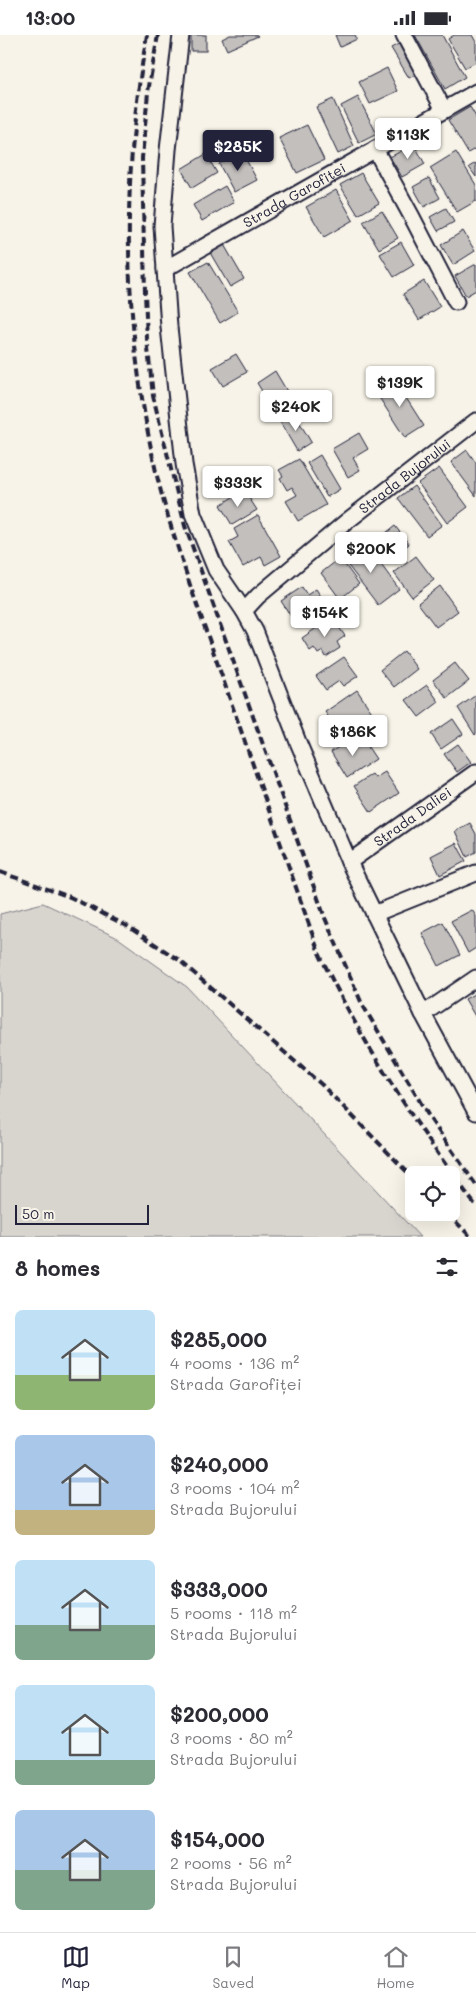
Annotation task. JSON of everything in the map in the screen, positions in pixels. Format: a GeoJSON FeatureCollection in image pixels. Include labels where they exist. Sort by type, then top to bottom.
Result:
{"type":"FeatureCollection","features":[{"type":"Feature","properties":{"kind":"street"},"geometry":{"type":"LineString","coordinates":[[181,35],[168,150],[162,226],[184,464],[194,514],[216,570],[244,611],[258,639],[298,742],[374,914],[423,1014],[476,1111]]}},
{"type":"Feature","properties":{"kind":"street"},"geometry":{"type":"LineString","coordinates":[[404,35],[444,110]]}},
{"type":"Feature","properties":{"kind":"street","name":"Strada Garofiței"},"geometry":{"type":"LineString","coordinates":[[165,269],[476,92]]}},
{"type":"Feature","properties":{"kind":"street"},"geometry":{"type":"LineString","coordinates":[[375,149],[456,302]]}},
{"type":"Feature","properties":{"kind":"street","name":"Strada Bujorului"},"geometry":{"type":"LineString","coordinates":[[244,611],[258,596],[346,522],[476,421]]}},
{"type":"Feature","properties":{"kind":"street","name":"Strada Daliei"},"geometry":{"type":"LineString","coordinates":[[349,861],[476,772]]}},
{"type":"Feature","properties":{"kind":"street"},"geometry":{"type":"LineString","coordinates":[[374,914],[476,873]]}},
{"type":"Feature","properties":{"kind":"street"},"geometry":{"type":"LineString","coordinates":[[423,1014],[476,978]]}},
{"type":"Feature","properties":{"kind":"shaded area"},"geometry":{"type":"Polygon","coordinates":[[[43,903],[118,938],[187,987],[420,1237],[0,1237],[0,914],[43,903]]]}},
{"type":"Feature","properties":{"kind":"building"},"geometry":{"type":"Polygon","coordinates":[[[191,35],[206,35],[206,51],[191,51],[191,35]]]}},
{"type":"Feature","properties":{"kind":"building"},"geometry":{"type":"Polygon","coordinates":[[[230,35],[258,36],[227,50],[222,39],[230,35]]]}},
{"type":"Feature","properties":{"kind":"building"},"geometry":{"type":"Polygon","coordinates":[[[335,35],[355,35],[357,39],[340,47],[335,35]]]}},
{"type":"Feature","properties":{"kind":"building"},"geometry":{"type":"Polygon","coordinates":[[[415,35],[442,35],[465,77],[445,89],[415,35]]]}},
{"type":"Feature","properties":{"kind":"building"},"geometry":{"type":"Polygon","coordinates":[[[454,35],[472,35],[476,42],[476,62],[465,68],[448,39],[454,35]]]}},
{"type":"Feature","properties":{"kind":"building"},"geometry":{"type":"Polygon","coordinates":[[[404,41],[422,71],[409,78],[391,48],[404,41]]]}},
{"type":"Feature","properties":{"kind":"building"},"geometry":{"type":"Polygon","coordinates":[[[387,68],[398,91],[370,104],[359,82],[387,68]]]}},
{"type":"Feature","properties":{"kind":"building"},"geometry":{"type":"Polygon","coordinates":[[[358,97],[377,134],[359,143],[341,106],[358,97]]]}},
{"type":"Feature","properties":{"kind":"building"},"geometry":{"type":"Polygon","coordinates":[[[333,99],[354,146],[338,154],[316,107],[333,99]]]}},
{"type":"Feature","properties":{"kind":"building"},"geometry":{"type":"Polygon","coordinates":[[[470,107],[476,117],[476,148],[468,153],[448,120],[470,107]]]}},
{"type":"Feature","properties":{"kind":"building"},"geometry":{"type":"Polygon","coordinates":[[[307,125],[324,160],[297,173],[279,138],[307,125]]]}},
{"type":"Feature","properties":{"kind":"building"},"geometry":{"type":"Polygon","coordinates":[[[414,144],[425,164],[402,177],[390,157],[414,144]]]}},
{"type":"Feature","properties":{"kind":"building"},"geometry":{"type":"Polygon","coordinates":[[[242,152],[257,180],[234,192],[219,164],[242,152]]]}},
{"type":"Feature","properties":{"kind":"building"},"geometry":{"type":"Polygon","coordinates":[[[456,152],[476,185],[476,201],[457,212],[430,168],[456,152]]]}},
{"type":"Feature","properties":{"kind":"building"},"geometry":{"type":"Polygon","coordinates":[[[206,154],[217,173],[192,188],[181,169],[206,154]]]}},
{"type":"Feature","properties":{"kind":"building"},"geometry":{"type":"Polygon","coordinates":[[[476,163],[476,177],[469,167],[476,163]]]}},
{"type":"Feature","properties":{"kind":"building"},"geometry":{"type":"Polygon","coordinates":[[[361,173],[379,203],[358,215],[340,185],[361,173]]]}},
{"type":"Feature","properties":{"kind":"building"},"geometry":{"type":"Polygon","coordinates":[[[429,178],[440,198],[424,207],[413,187],[429,178]]]}},
{"type":"Feature","properties":{"kind":"building"},"geometry":{"type":"Polygon","coordinates":[[[225,186],[234,202],[202,221],[193,205],[225,186]]]}},
{"type":"Feature","properties":{"kind":"building"},"geometry":{"type":"Polygon","coordinates":[[[336,190],[353,220],[324,237],[306,207],[336,190]]]}},
{"type":"Feature","properties":{"kind":"building"},"geometry":{"type":"Polygon","coordinates":[[[446,208],[454,222],[438,231],[430,217],[446,208]]]}},
{"type":"Feature","properties":{"kind":"building"},"geometry":{"type":"Polygon","coordinates":[[[382,211],[398,238],[379,249],[363,222],[382,211]]]}},
{"type":"Feature","properties":{"kind":"building"},"geometry":{"type":"Polygon","coordinates":[[[463,231],[475,251],[453,265],[441,245],[463,231]]]}},
{"type":"Feature","properties":{"kind":"building"},"geometry":{"type":"Polygon","coordinates":[[[401,242],[414,265],[394,277],[380,254],[401,242]]]}},
{"type":"Feature","properties":{"kind":"building"},"geometry":{"type":"Polygon","coordinates":[[[223,243],[244,279],[230,287],[209,251],[223,243]]]}},
{"type":"Feature","properties":{"kind":"building"},"geometry":{"type":"Polygon","coordinates":[[[208,262],[238,312],[220,323],[190,272],[208,262]]]}},
{"type":"Feature","properties":{"kind":"building"},"geometry":{"type":"Polygon","coordinates":[[[476,264],[476,290],[466,296],[455,276],[476,264]]]}},
{"type":"Feature","properties":{"kind":"building"},"geometry":{"type":"Polygon","coordinates":[[[424,281],[440,307],[419,320],[403,294],[424,281]]]}},
{"type":"Feature","properties":{"kind":"building"},"geometry":{"type":"Polygon","coordinates":[[[236,354],[247,372],[223,386],[212,368],[236,354]]]}},
{"type":"Feature","properties":{"kind":"building"},"geometry":{"type":"Polygon","coordinates":[[[275,371],[288,393],[270,404],[257,383],[275,371]]]}},
{"type":"Feature","properties":{"kind":"building"},"geometry":{"type":"Polygon","coordinates":[[[394,379],[424,426],[405,438],[375,391],[394,379]]]}},
{"type":"Feature","properties":{"kind":"building"},"geometry":{"type":"Polygon","coordinates":[[[294,413],[311,442],[297,451],[280,422],[294,413]]]}},
{"type":"Feature","properties":{"kind":"building"},"geometry":{"type":"Polygon","coordinates":[[[359,433],[368,449],[353,458],[360,470],[348,477],[332,449],[359,433]]]}},
{"type":"Feature","properties":{"kind":"building"},"geometry":{"type":"Polygon","coordinates":[[[467,450],[476,463],[476,496],[451,462],[467,450]]]}},
{"type":"Feature","properties":{"kind":"building"},"geometry":{"type":"Polygon","coordinates":[[[320,455],[340,489],[327,497],[307,463],[320,455]]]}},
{"type":"Feature","properties":{"kind":"building"},"geometry":{"type":"Polygon","coordinates":[[[299,459],[326,505],[298,521],[286,501],[297,495],[292,487],[287,490],[280,478],[283,476],[279,470],[299,459]]]}},
{"type":"Feature","properties":{"kind":"building"},"geometry":{"type":"Polygon","coordinates":[[[439,468],[468,507],[447,523],[418,483],[439,468]]]}},
{"type":"Feature","properties":{"kind":"building"},"geometry":{"type":"Polygon","coordinates":[[[414,486],[442,525],[427,536],[398,498],[414,486]]]}},
{"type":"Feature","properties":{"kind":"building"},"geometry":{"type":"Polygon","coordinates":[[[244,490],[257,510],[232,525],[220,505],[244,490]]]}},
{"type":"Feature","properties":{"kind":"building"},"geometry":{"type":"Polygon","coordinates":[[[258,515],[281,556],[265,565],[261,557],[243,567],[229,542],[238,537],[234,529],[258,515]]]}},
{"type":"Feature","properties":{"kind":"building"},"geometry":{"type":"Polygon","coordinates":[[[395,526],[409,544],[384,562],[368,542],[375,536],[378,539],[395,526]]]}},
{"type":"Feature","properties":{"kind":"building"},"geometry":{"type":"Polygon","coordinates":[[[365,543],[399,589],[378,605],[343,559],[365,543]]]}},
{"type":"Feature","properties":{"kind":"building"},"geometry":{"type":"Polygon","coordinates":[[[416,556],[434,580],[412,597],[394,573],[416,556]]]}},
{"type":"Feature","properties":{"kind":"building"},"geometry":{"type":"Polygon","coordinates":[[[340,558],[359,584],[340,599],[321,573],[340,558]]]}},
{"type":"Feature","properties":{"kind":"building"},"geometry":{"type":"Polygon","coordinates":[[[440,586],[458,611],[436,627],[418,603],[440,586]]]}},
{"type":"Feature","properties":{"kind":"building"},"geometry":{"type":"Polygon","coordinates":[[[302,587],[307,595],[316,589],[329,608],[318,615],[315,611],[296,624],[281,601],[302,587]]]}},
{"type":"Feature","properties":{"kind":"building"},"geometry":{"type":"Polygon","coordinates":[[[332,617],[345,636],[337,642],[340,648],[326,657],[323,651],[318,654],[314,648],[310,651],[302,638],[332,617]]]}},
{"type":"Feature","properties":{"kind":"building"},"geometry":{"type":"Polygon","coordinates":[[[404,651],[417,669],[394,687],[380,670],[404,651]]]}},
{"type":"Feature","properties":{"kind":"building"},"geometry":{"type":"Polygon","coordinates":[[[344,657],[358,676],[343,686],[339,681],[326,690],[316,676],[344,657]]]}},
{"type":"Feature","properties":{"kind":"building"},"geometry":{"type":"Polygon","coordinates":[[[455,663],[469,681],[447,698],[433,680],[455,663]]]}},
{"type":"Feature","properties":{"kind":"building"},"geometry":{"type":"Polygon","coordinates":[[[427,685],[439,702],[419,717],[406,700],[427,685]]]}},
{"type":"Feature","properties":{"kind":"building"},"geometry":{"type":"Polygon","coordinates":[[[357,690],[373,714],[356,726],[349,716],[335,726],[325,712],[357,690]]]}},
{"type":"Feature","properties":{"kind":"building"},"geometry":{"type":"Polygon","coordinates":[[[476,695],[476,734],[475,735],[458,708],[476,695]]]}},
{"type":"Feature","properties":{"kind":"building"},"geometry":{"type":"Polygon","coordinates":[[[453,719],[463,734],[441,749],[431,734],[453,719]]]}},
{"type":"Feature","properties":{"kind":"building"},"geometry":{"type":"Polygon","coordinates":[[[362,738],[376,759],[347,778],[331,752],[349,740],[352,744],[362,738]]]}},
{"type":"Feature","properties":{"kind":"building"},"geometry":{"type":"Polygon","coordinates":[[[458,744],[471,762],[457,772],[444,754],[458,744]]]}},
{"type":"Feature","properties":{"kind":"building"},"geometry":{"type":"Polygon","coordinates":[[[385,772],[399,793],[371,812],[354,786],[372,774],[375,778],[385,772]]]}},
{"type":"Feature","properties":{"kind":"building"},"geometry":{"type":"Polygon","coordinates":[[[470,823],[476,834],[476,852],[467,857],[455,831],[470,823]]]}},
{"type":"Feature","properties":{"kind":"building"},"geometry":{"type":"Polygon","coordinates":[[[456,843],[466,861],[440,875],[431,856],[456,843]]]}},
{"type":"Feature","properties":{"kind":"building"},"geometry":{"type":"Polygon","coordinates":[[[472,910],[476,916],[476,948],[468,953],[451,921],[472,910]]]}},
{"type":"Feature","properties":{"kind":"building"},"geometry":{"type":"Polygon","coordinates":[[[443,922],[460,955],[439,966],[422,933],[443,922]]]}},
{"type":"Feature","properties":{"kind":"building"},"geometry":{"type":"Polygon","coordinates":[[[476,993],[476,1018],[465,999],[476,993]]]}},
{"type":"Feature","properties":{"kind":"railway"},"geometry":{"type":"LineString","coordinates":[[147,35],[132,146],[129,256],[137,365],[146,420],[164,504],[191,588],[319,953],[353,1019],[391,1083],[411,1115],[476,1206]]}},
{"type":"Feature","properties":{"kind":"railway"},"geometry":{"type":"LineString","coordinates":[[158,35],[148,92],[142,158],[147,339],[153,396],[185,526],[325,918],[362,1004],[431,1120],[476,1185]]}},
{"type":"Feature","properties":{"kind":"railway"},"geometry":{"type":"LineString","coordinates":[[0,872],[70,897],[127,926],[179,960],[322,1085],[405,1170]]}},
{"type":"Feature","properties":{"kind":"railway"},"geometry":{"type":"LineString","coordinates":[[455,1221],[471,1237]]}}]}
